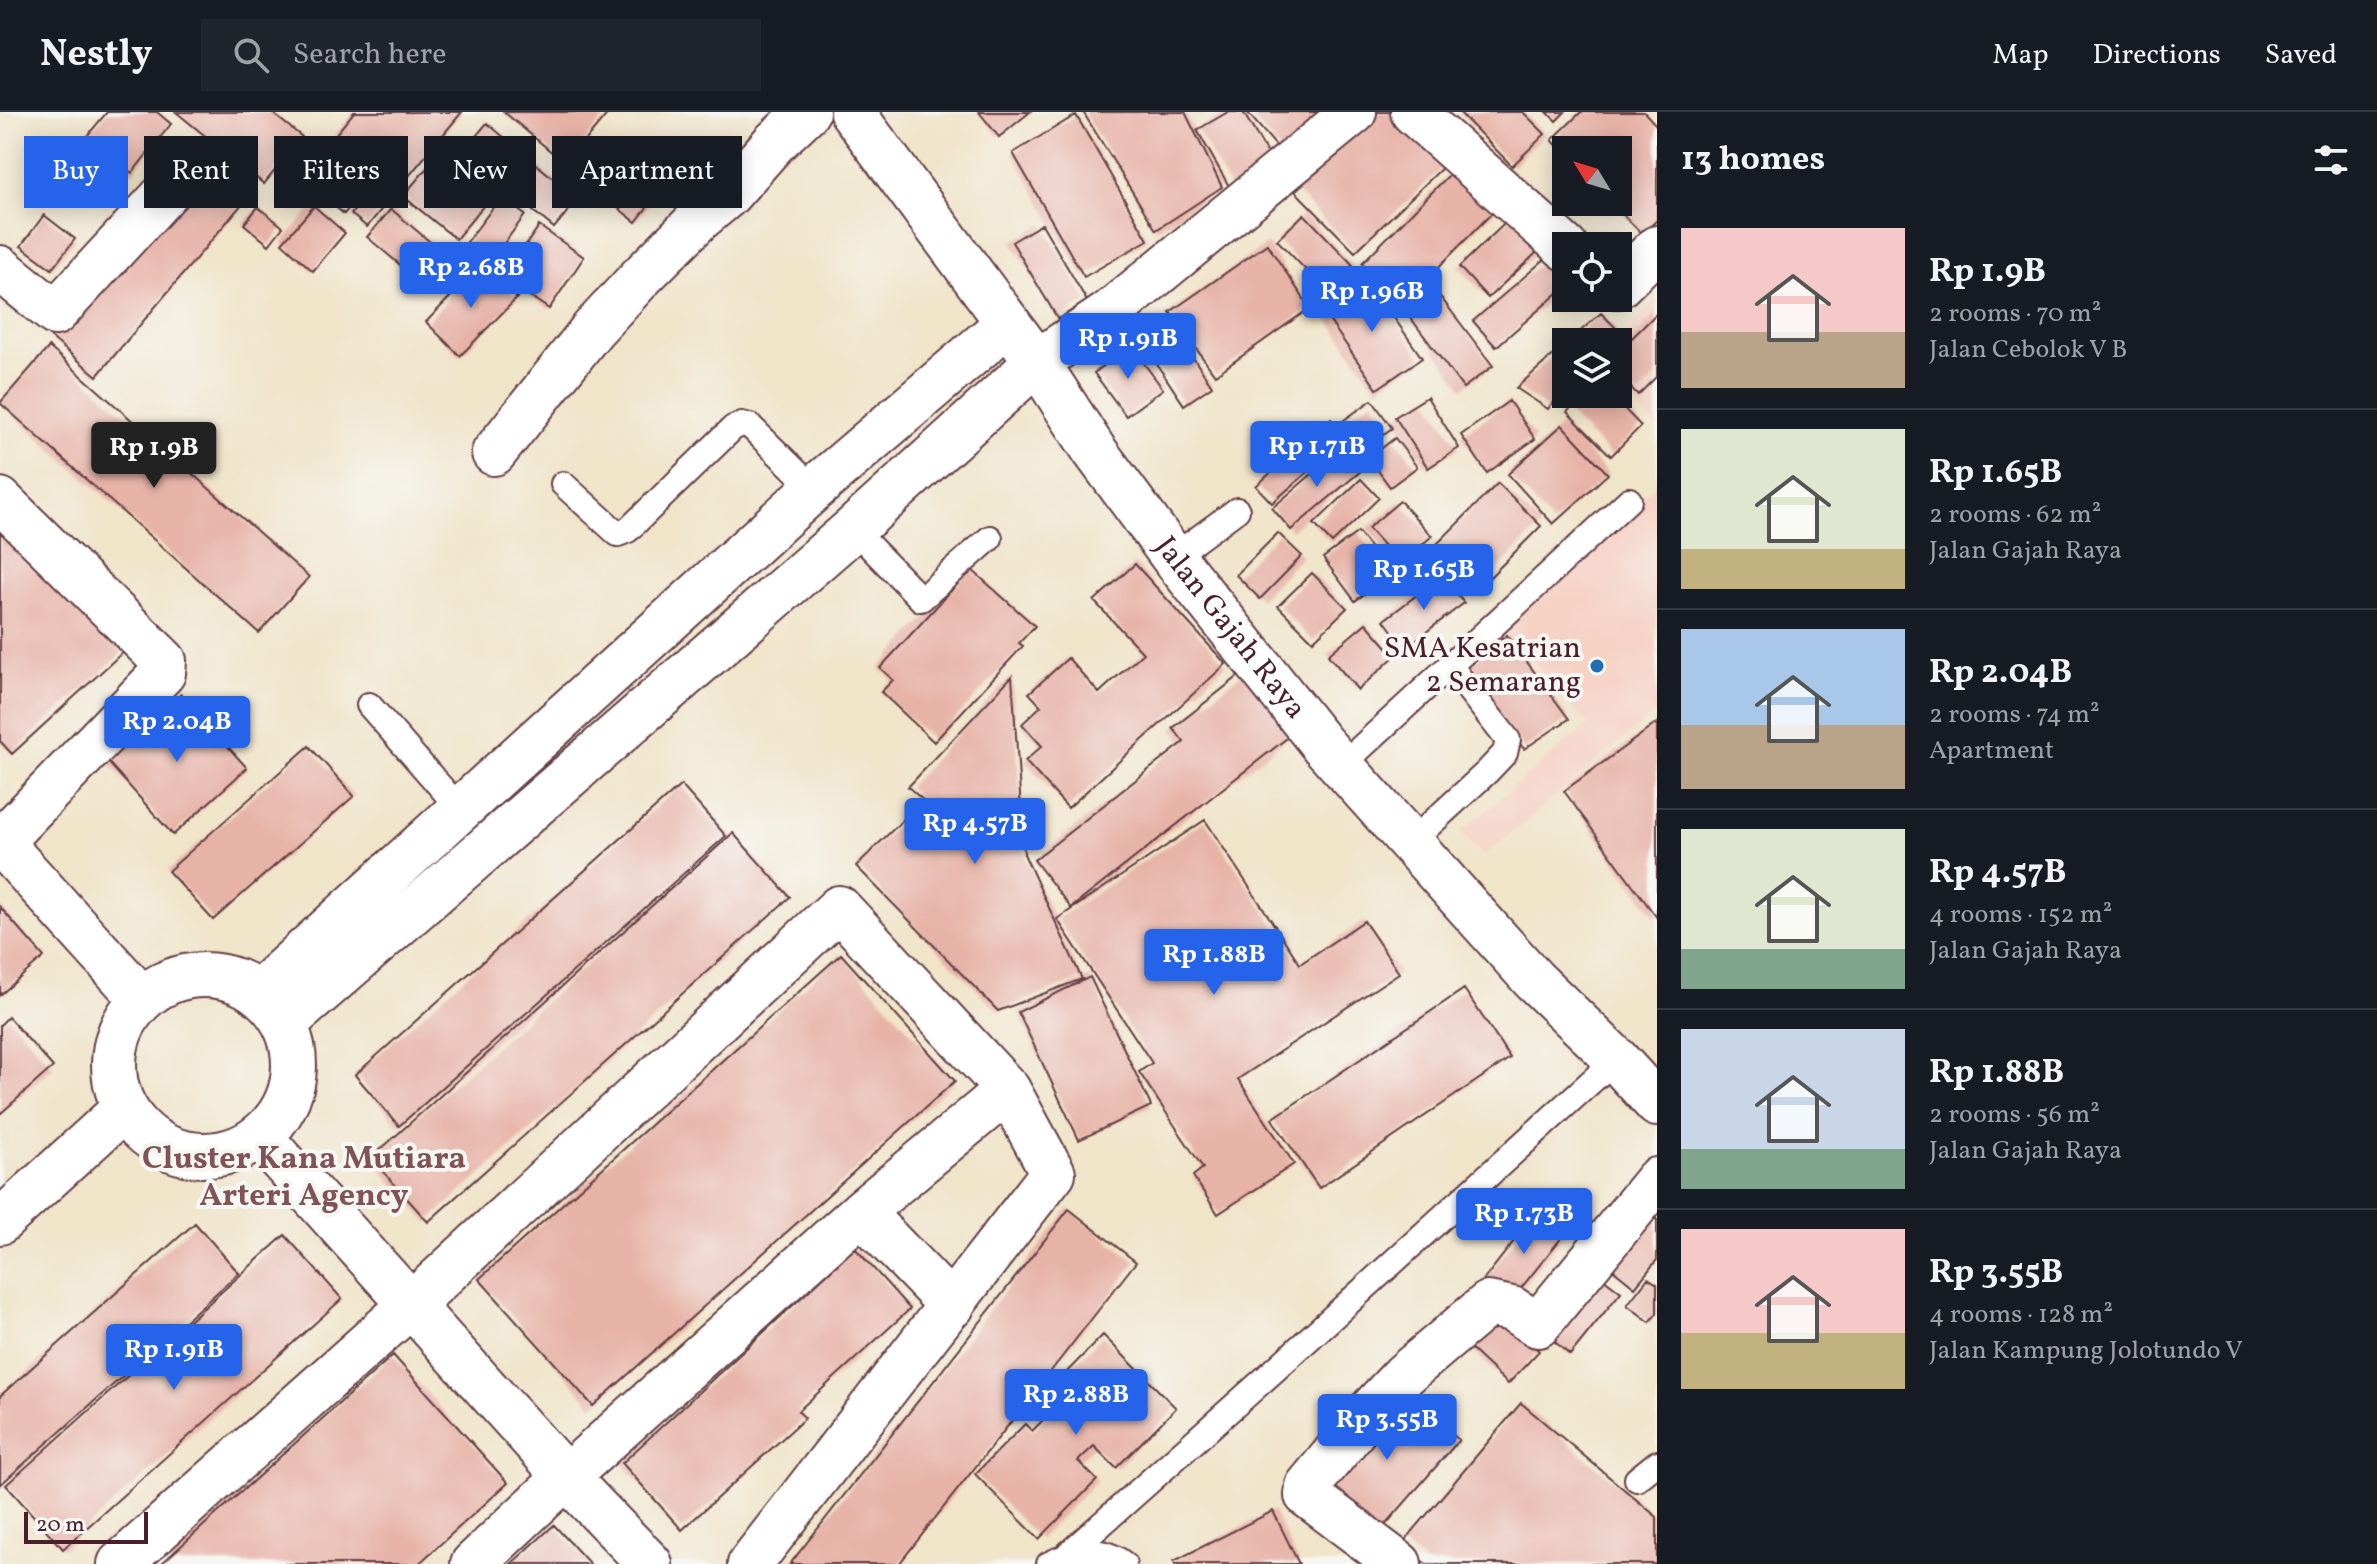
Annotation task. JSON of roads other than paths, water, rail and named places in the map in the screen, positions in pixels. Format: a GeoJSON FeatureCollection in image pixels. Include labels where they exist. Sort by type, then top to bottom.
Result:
{"type":"FeatureCollection","features":[{"type":"Feature","properties":{"kind":"street"},"geometry":{"type":"LineString","coordinates":[[494,453],[592,330],[807,112]]}},
{"type":"Feature","properties":{"kind":"street","name":"Jalan Gajah Raya"},"geometry":{"type":"LineString","coordinates":[[852,112],[1037,362],[1094,450],[1173,557],[1341,766],[1534,980],[1616,1059],[1657,1104]]}},
{"type":"Feature","properties":{"kind":"street"},"geometry":{"type":"LineString","coordinates":[[272,1007],[853,529],[1037,362],[1108,314],[1354,112]]}},
{"type":"Feature","properties":{"kind":"street"},"geometry":{"type":"LineString","coordinates":[[1413,112],[1552,236]]}},
{"type":"Feature","properties":{"kind":"street"},"geometry":{"type":"LineString","coordinates":[[0,268],[55,313],[152,208]]}},
{"type":"Feature","properties":{"kind":"street"},"geometry":{"type":"LineString","coordinates":[[1632,272],[1657,248]]}},
{"type":"Feature","properties":{"kind":"street"},"geometry":{"type":"LineString","coordinates":[[272,1007],[460,809],[814,489],[1008,323]]}},
{"type":"Feature","properties":{"kind":"street"},"geometry":{"type":"LineString","coordinates":[[814,489],[853,529]]}},
{"type":"Feature","properties":{"kind":"street"},"geometry":{"type":"LineString","coordinates":[[0,500],[164,661],[163,673],[0,842],[142,999]]}},
{"type":"Feature","properties":{"kind":"street"},"geometry":{"type":"LineString","coordinates":[[120,1564],[411,1305],[839,908],[1008,1090],[1053,1173],[750,1564]]}},
{"type":"Feature","properties":{"kind":"street"},"geometry":{"type":"LineString","coordinates":[[199,974],[231,978],[272,1007],[294,1053],[293,1084],[281,1113],[260,1137],[237,1149],[212,1156],[186,1155],[161,1146],[140,1130],[124,1109],[115,1081],[114,1051],[124,1022],[142,999],[169,981],[199,974]]}},
{"type":"Feature","properties":{"kind":"street"},"geometry":{"type":"LineString","coordinates":[[473,1564],[861,1212],[1008,1090]]}},
{"type":"Feature","properties":{"kind":"street"},"geometry":{"type":"LineString","coordinates":[[0,1222],[124,1109]]}},
{"type":"Feature","properties":{"kind":"street"},"geometry":{"type":"LineString","coordinates":[[260,1137],[566,1477],[650,1564]]}},
{"type":"Feature","properties":{"kind":"street"},"geometry":{"type":"LineString","coordinates":[[1399,1564],[1307,1495],[1308,1486],[1404,1375],[1488,1304],[1512,1309],[1538,1325],[1657,1180]]}},
{"type":"Feature","properties":{"kind":"street"},"geometry":{"type":"LineString","coordinates":[[861,1212],[952,1306]]}},
{"type":"Feature","properties":{"kind":"lane"},"geometry":{"type":"LineString","coordinates":[[563,484],[618,534],[628,530],[733,428],[742,424],[750,426],[814,489]]}},
{"type":"Feature","properties":{"kind":"lane"},"geometry":{"type":"LineString","coordinates":[[1341,766],[1629,500]]}},
{"type":"Feature","properties":{"kind":"lane"},"geometry":{"type":"LineString","coordinates":[[1173,557],[1237,510]]}},
{"type":"Feature","properties":{"kind":"lane"},"geometry":{"type":"LineString","coordinates":[[853,529],[921,599],[990,538]]}},
{"type":"Feature","properties":{"kind":"lane"},"geometry":{"type":"LineString","coordinates":[[1410,843],[1487,772],[1505,753],[1508,740],[1450,666]]}},
{"type":"Feature","properties":{"kind":"lane"},"geometry":{"type":"LineString","coordinates":[[369,705],[460,809]]}},
{"type":"Feature","properties":{"kind":"lane"},"geometry":{"type":"LineString","coordinates":[[1059,1559],[1278,1367],[1616,1059]]}},
{"type":"Feature","properties":{"kind":"lane"},"geometry":{"type":"LineString","coordinates":[[1637,1479],[1657,1463]]}},
{"type":"Feature","properties":{"kind":"lane"},"geometry":{"type":"LineString","coordinates":[[1059,1559],[1094,1551],[1124,1564]]}},
{"type":"Feature","properties":{"kind":"place","name":"SMA Kesatrian 2 Semarang"},"geometry":{"type":"Point","coordinates":[1597,666]}},
{"type":"Feature","properties":{"kind":"district","name":"Cluster Kana Mutiara Arteri Agency"},"geometry":{"type":"Point","coordinates":[304,1178]}}]}
